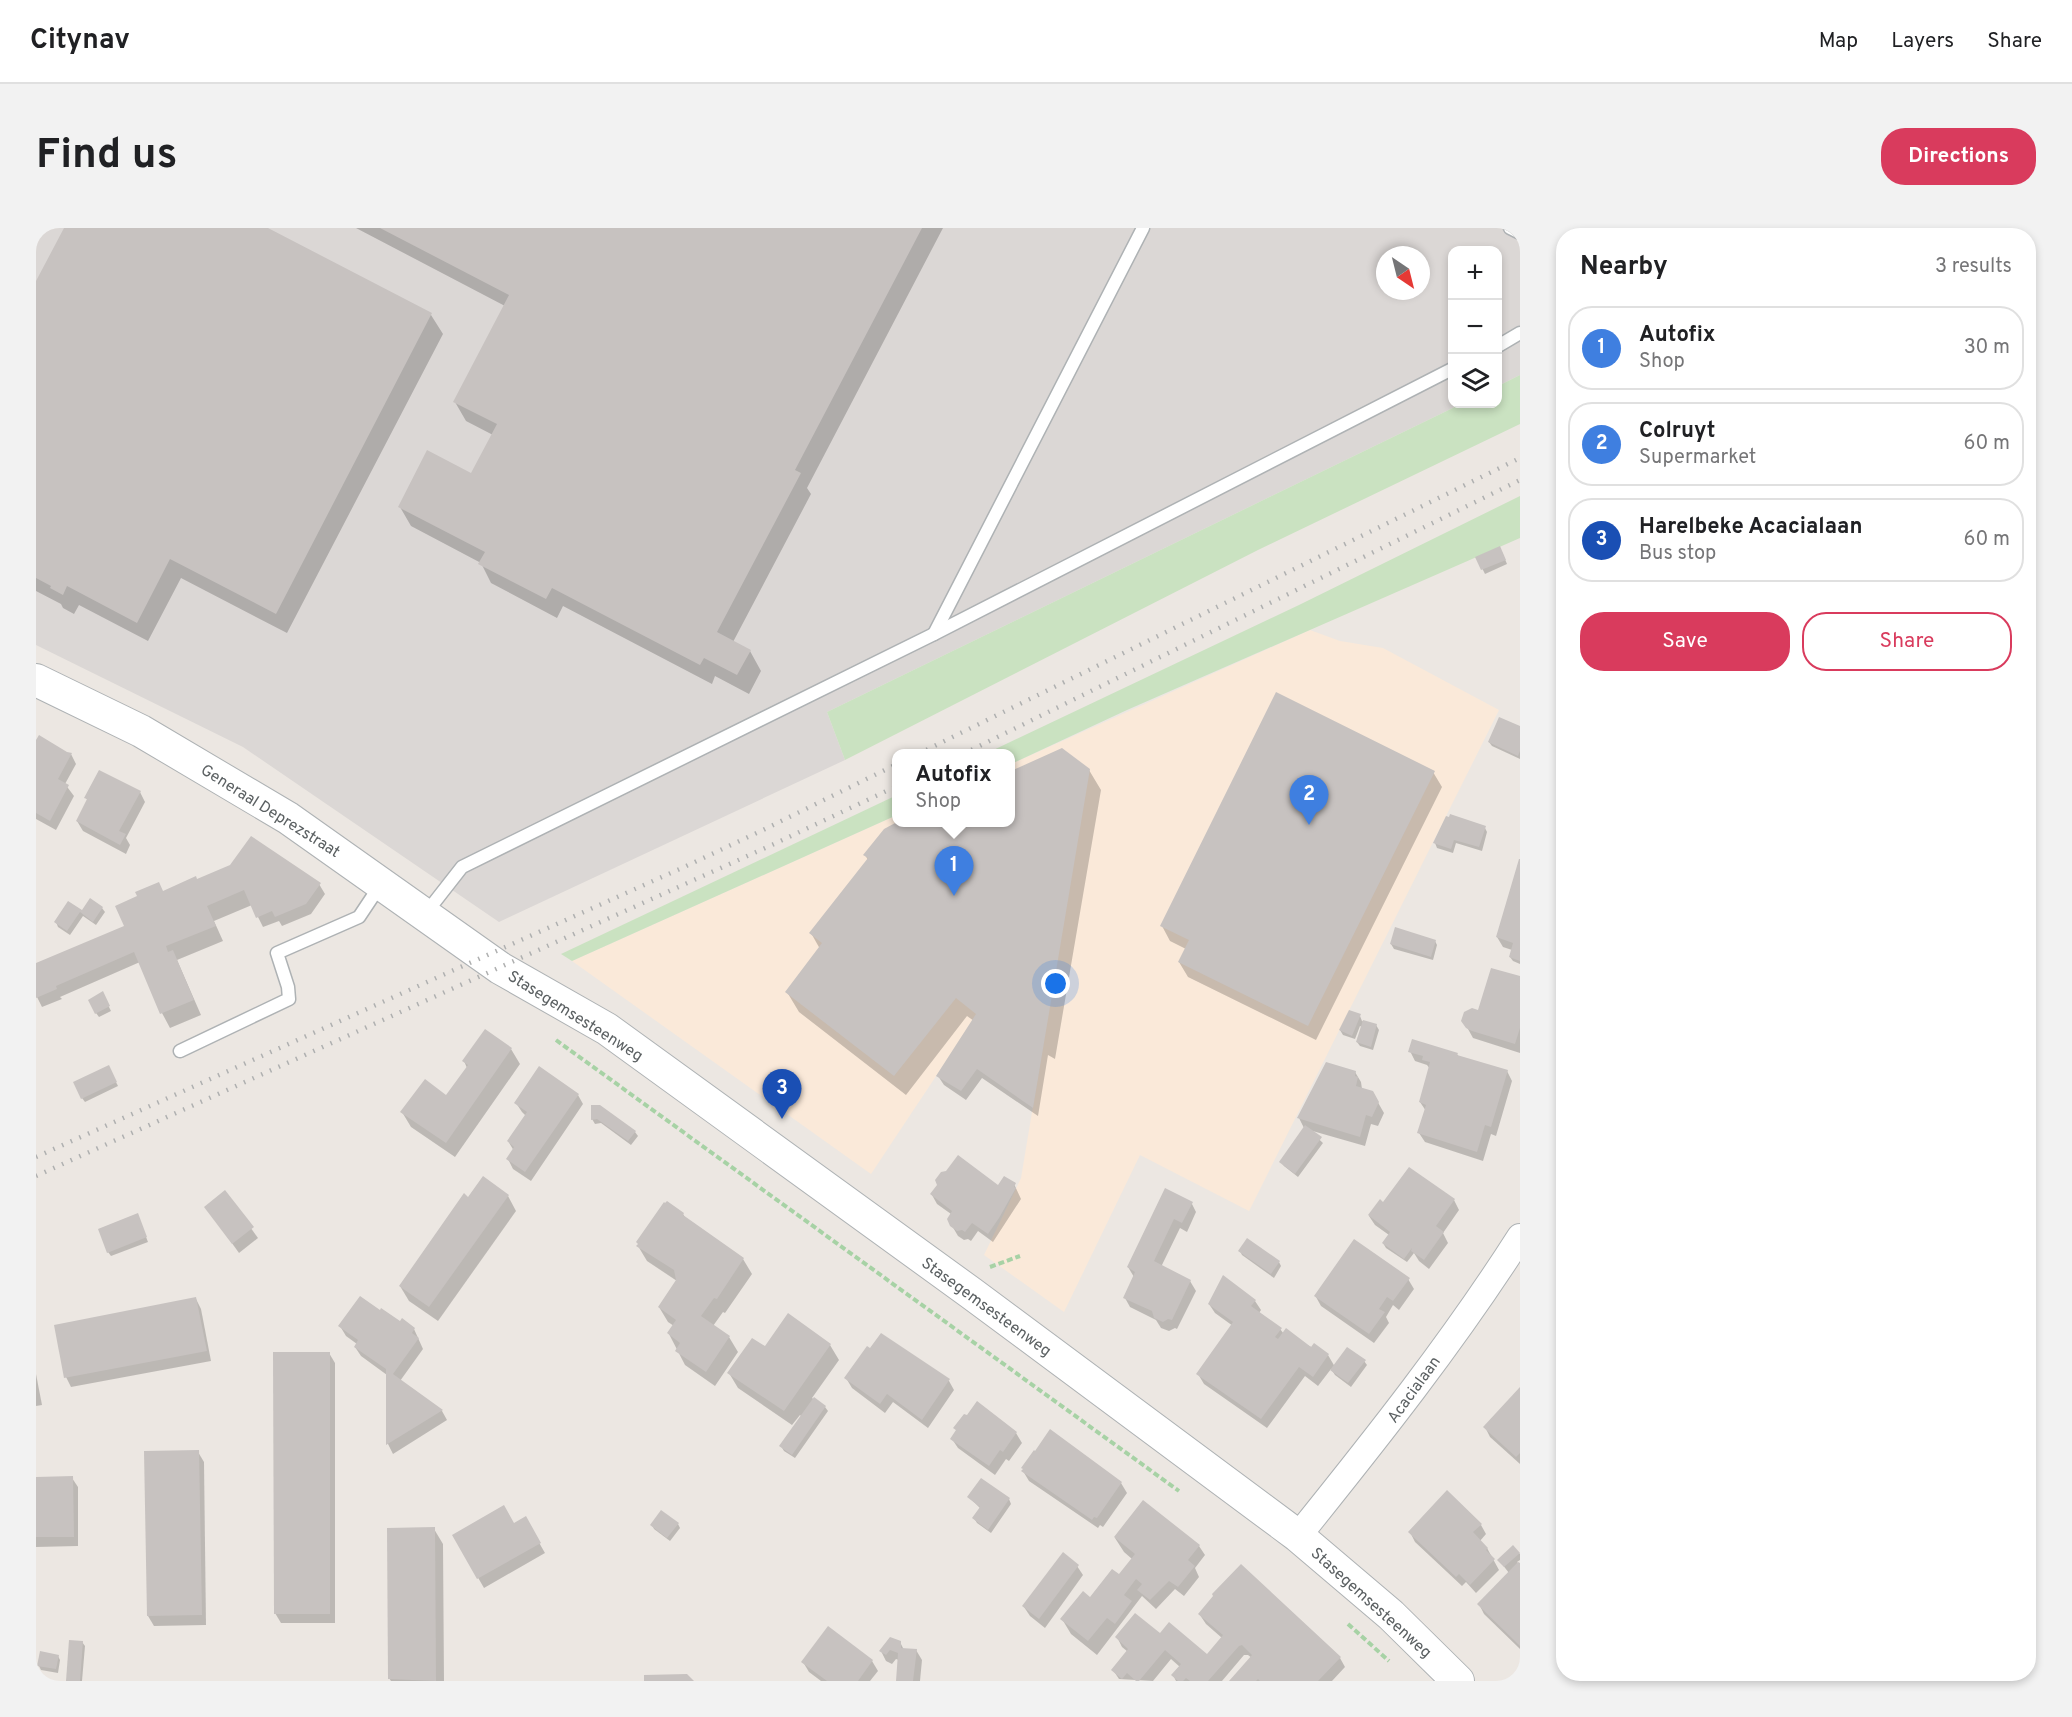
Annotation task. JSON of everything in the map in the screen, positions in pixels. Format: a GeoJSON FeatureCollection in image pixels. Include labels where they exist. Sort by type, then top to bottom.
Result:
{"type":"FeatureCollection","features":[{"type":"Feature","properties":{"kind":"street","name":"Generaal Deprezstraat"},"geometry":{"type":"LineString","coordinates":[[36,680],[141,731],[288,818],[492,962]]}},
{"type":"Feature","properties":{"kind":"street","name":"Stasegemsesteenweg"},"geometry":{"type":"LineString","coordinates":[[492,962],[607,1029],[971,1293],[1298,1536],[1391,1615],[1458,1681]]}},
{"type":"Feature","properties":{"kind":"street","name":"Acacialaan"},"geometry":{"type":"LineString","coordinates":[[1298,1536],[1396,1414],[1490,1284],[1520,1238]]}},
{"type":"Feature","properties":{"kind":"lane"},"geometry":{"type":"LineString","coordinates":[[934,634],[1143,228]]}},
{"type":"Feature","properties":{"kind":"lane"},"geometry":{"type":"LineString","coordinates":[[1510,228],[1520,233]]}},
{"type":"Feature","properties":{"kind":"lane"},"geometry":{"type":"LineString","coordinates":[[1502,343],[1520,333]]}},
{"type":"Feature","properties":{"kind":"lane"},"geometry":{"type":"LineString","coordinates":[[425,914],[462,867],[934,634],[1448,371]]}},
{"type":"Feature","properties":{"kind":"lane"},"geometry":{"type":"LineString","coordinates":[[180,1051],[289,999],[288,987],[277,953],[359,916],[381,883]]}},
{"type":"Feature","properties":{"kind":"path"},"geometry":{"type":"LineString","coordinates":[[548,1034],[1182,1493]]}},
{"type":"Feature","properties":{"kind":"path"},"geometry":{"type":"LineString","coordinates":[[1341,1617],[1382,1657],[1398,1666]]}},
{"type":"Feature","properties":{"kind":"shaded area"},"geometry":{"type":"Polygon","coordinates":[[[36,228],[1520,228],[1520,375],[1502,384],[1502,246],[1448,246],[1448,408],[1453,408],[827,712],[845,760],[499,922],[243,747],[36,645],[36,228]]]}},
{"type":"Feature","properties":{"kind":"shaded area"},"geometry":{"type":"Polygon","coordinates":[[[1310,630],[1340,641],[1383,648],[1499,710],[1249,1211],[1140,1155],[1064,1312],[984,1255],[1021,1178],[1044,1040],[966,1031],[871,1174],[572,961],[892,817],[892,827],[1015,827],[1015,762],[1310,630]]]}},
{"type":"Feature","properties":{"kind":"green space"},"geometry":{"type":"Polygon","coordinates":[[[1520,375],[1520,424],[1258,550],[845,760],[827,712],[1453,408],[1502,408],[1502,384],[1520,375]]]}},
{"type":"Feature","properties":{"kind":"green space"},"geometry":{"type":"Polygon","coordinates":[[[1520,496],[1520,538],[1127,710],[1015,762],[1015,749],[996,749],[1299,605],[1520,496]]]}},
{"type":"Feature","properties":{"kind":"green space"},"geometry":{"type":"Polygon","coordinates":[[[892,797],[892,817],[572,961],[561,954],[892,797]]]}},
{"type":"Feature","properties":{"kind":"building"},"geometry":{"type":"Polygon","coordinates":[[[64,228],[268,228],[432,313],[276,614],[170,559],[137,623],[67,586],[63,595],[36,578],[36,281],[64,228]]]}},
{"type":"Feature","properties":{"kind":"building"},"geometry":{"type":"Polygon","coordinates":[[[380,228],[922,228],[795,470],[801,473],[717,632],[751,650],[737,675],[704,658],[700,665],[552,588],[546,599],[478,564],[485,552],[398,507],[427,450],[471,473],[497,424],[453,402],[509,295],[380,228]]]}},
{"type":"Feature","properties":{"kind":"building"},"geometry":{"type":"Polygon","coordinates":[[[1500,546],[1506,560],[1481,570],[1475,557],[1500,546]]]}},
{"type":"Feature","properties":{"kind":"building"},"geometry":{"type":"Polygon","coordinates":[[[1276,692],[1435,771],[1308,1026],[1178,962],[1189,940],[1160,926],[1276,692]]]}},
{"type":"Feature","properties":{"kind":"building"},"geometry":{"type":"Polygon","coordinates":[[[1499,717],[1520,726],[1518,756],[1488,742],[1499,717]]]}},
{"type":"Feature","properties":{"kind":"building"},"geometry":{"type":"Polygon","coordinates":[[[39,735],[72,753],[58,779],[69,785],[50,821],[36,813],[36,740],[39,735]]]}},
{"type":"Feature","properties":{"kind":"building"},"geometry":{"type":"Polygon","coordinates":[[[1062,748],[1090,769],[1033,1108],[977,1069],[961,1091],[936,1076],[976,1014],[956,998],[894,1076],[785,992],[822,943],[809,933],[868,858],[863,855],[884,829],[892,825],[892,827],[1015,827],[1015,769],[1062,748]]]}},
{"type":"Feature","properties":{"kind":"building"},"geometry":{"type":"Polygon","coordinates":[[[99,770],[141,791],[119,831],[126,834],[120,845],[76,821],[87,799],[84,798],[99,770]]]}},
{"type":"Feature","properties":{"kind":"building"},"geometry":{"type":"Polygon","coordinates":[[[1450,814],[1486,826],[1479,847],[1454,840],[1451,849],[1433,843],[1446,816],[1449,817],[1450,814]]]}},
{"type":"Feature","properties":{"kind":"building"},"geometry":{"type":"Polygon","coordinates":[[[251,836],[321,883],[306,904],[275,917],[272,911],[256,918],[244,890],[207,906],[216,926],[166,946],[168,952],[173,950],[194,1000],[160,1014],[134,952],[56,986],[57,989],[36,998],[36,963],[124,926],[115,906],[137,896],[135,892],[159,882],[163,891],[196,876],[197,879],[230,865],[251,836]]]}},
{"type":"Feature","properties":{"kind":"building"},"geometry":{"type":"Polygon","coordinates":[[[1519,859],[1520,961],[1509,957],[1513,943],[1496,937],[1519,859]]]}},
{"type":"Feature","properties":{"kind":"building"},"geometry":{"type":"Polygon","coordinates":[[[90,898],[103,907],[93,922],[80,912],[67,931],[54,922],[68,901],[82,910],[90,898]]]}},
{"type":"Feature","properties":{"kind":"building"},"geometry":{"type":"Polygon","coordinates":[[[1395,927],[1436,940],[1431,957],[1390,944],[1395,927]]]}},
{"type":"Feature","properties":{"kind":"building"},"geometry":{"type":"Polygon","coordinates":[[[1491,968],[1520,976],[1520,1028],[1515,1044],[1472,1031],[1466,1028],[1461,1021],[1464,1012],[1472,1008],[1478,1010],[1491,968]]]}},
{"type":"Feature","properties":{"kind":"building"},"geometry":{"type":"Polygon","coordinates":[[[103,991],[110,1006],[95,1014],[88,1000],[103,991]]]}},
{"type":"Feature","properties":{"kind":"building"},"geometry":{"type":"Polygon","coordinates":[[[1349,1010],[1361,1014],[1352,1036],[1339,1030],[1349,1010]]]}},
{"type":"Feature","properties":{"kind":"building"},"geometry":{"type":"Polygon","coordinates":[[[1363,1020],[1377,1024],[1371,1047],[1356,1042],[1363,1020]]]}},
{"type":"Feature","properties":{"kind":"building"},"geometry":{"type":"Polygon","coordinates":[[[485,1029],[512,1048],[446,1143],[400,1112],[425,1079],[446,1095],[468,1065],[462,1061],[485,1029]]]}},
{"type":"Feature","properties":{"kind":"building"},"geometry":{"type":"Polygon","coordinates":[[[1412,1039],[1508,1070],[1491,1127],[1485,1125],[1477,1152],[1417,1133],[1426,1105],[1419,1102],[1430,1062],[1422,1060],[1423,1056],[1408,1052],[1412,1039]]]}},
{"type":"Feature","properties":{"kind":"building"},"geometry":{"type":"Polygon","coordinates":[[[1326,1062],[1356,1071],[1355,1076],[1358,1077],[1356,1086],[1373,1091],[1379,1102],[1372,1117],[1366,1115],[1360,1137],[1297,1118],[1326,1062]]]}},
{"type":"Feature","properties":{"kind":"building"},"geometry":{"type":"Polygon","coordinates":[[[109,1065],[117,1082],[81,1099],[73,1082],[109,1065]]]}},
{"type":"Feature","properties":{"kind":"building"},"geometry":{"type":"Polygon","coordinates":[[[539,1066],[579,1094],[525,1172],[506,1159],[514,1147],[507,1141],[527,1112],[514,1103],[539,1066]]]}},
{"type":"Feature","properties":{"kind":"building"},"geometry":{"type":"Polygon","coordinates":[[[591,1105],[600,1105],[636,1131],[628,1141],[597,1119],[591,1120],[591,1105]]]}},
{"type":"Feature","properties":{"kind":"building"},"geometry":{"type":"Polygon","coordinates":[[[1305,1125],[1322,1137],[1295,1174],[1279,1162],[1305,1125]]]}},
{"type":"Feature","properties":{"kind":"building"},"geometry":{"type":"Polygon","coordinates":[[[958,1155],[998,1185],[1004,1176],[1016,1183],[1014,1187],[1016,1188],[988,1234],[972,1223],[965,1232],[957,1231],[950,1226],[947,1219],[952,1211],[930,1194],[937,1185],[935,1180],[941,1172],[946,1171],[958,1155]]]}},
{"type":"Feature","properties":{"kind":"building"},"geometry":{"type":"Polygon","coordinates":[[[1409,1167],[1455,1199],[1436,1226],[1444,1232],[1424,1260],[1411,1251],[1412,1248],[1404,1259],[1382,1243],[1390,1232],[1368,1215],[1380,1199],[1383,1202],[1409,1167]]]}},
{"type":"Feature","properties":{"kind":"building"},"geometry":{"type":"Polygon","coordinates":[[[483,1176],[509,1195],[429,1307],[399,1286],[464,1193],[468,1197],[483,1176]]]}},
{"type":"Feature","properties":{"kind":"building"},"geometry":{"type":"Polygon","coordinates":[[[1165,1188],[1193,1202],[1182,1223],[1174,1219],[1154,1261],[1191,1280],[1172,1320],[1168,1319],[1163,1322],[1154,1318],[1152,1311],[1123,1298],[1135,1272],[1127,1267],[1165,1188]]]}},
{"type":"Feature","properties":{"kind":"building"},"geometry":{"type":"Polygon","coordinates":[[[225,1190],[254,1227],[232,1244],[204,1207],[225,1190]]]}},
{"type":"Feature","properties":{"kind":"building"},"geometry":{"type":"Polygon","coordinates":[[[667,1201],[744,1258],[717,1299],[714,1298],[701,1316],[730,1336],[706,1372],[675,1351],[680,1343],[667,1333],[676,1320],[658,1307],[676,1280],[674,1270],[636,1246],[638,1244],[636,1242],[667,1201]]]}},
{"type":"Feature","properties":{"kind":"building"},"geometry":{"type":"Polygon","coordinates":[[[138,1213],[147,1237],[107,1253],[98,1229],[138,1213]]]}},
{"type":"Feature","properties":{"kind":"building"},"geometry":{"type":"Polygon","coordinates":[[[1247,1238],[1280,1261],[1271,1274],[1238,1251],[1247,1238]]]}},
{"type":"Feature","properties":{"kind":"building"},"geometry":{"type":"Polygon","coordinates":[[[1354,1239],[1410,1278],[1393,1301],[1387,1297],[1379,1309],[1385,1312],[1369,1334],[1314,1296],[1354,1239]]]}},
{"type":"Feature","properties":{"kind":"building"},"geometry":{"type":"Polygon","coordinates":[[[1223,1275],[1256,1300],[1251,1306],[1282,1328],[1275,1337],[1278,1339],[1286,1328],[1311,1347],[1314,1343],[1329,1354],[1313,1377],[1299,1367],[1261,1419],[1196,1374],[1233,1322],[1208,1304],[1223,1275]]]}},
{"type":"Feature","properties":{"kind":"building"},"geometry":{"type":"Polygon","coordinates":[[[360,1296],[400,1321],[402,1318],[415,1328],[412,1333],[419,1338],[393,1374],[443,1410],[386,1445],[386,1369],[354,1347],[358,1340],[338,1326],[360,1296]]]}},
{"type":"Feature","properties":{"kind":"building"},"geometry":{"type":"Polygon","coordinates":[[[196,1297],[207,1351],[64,1378],[54,1325],[196,1297]]]}},
{"type":"Feature","properties":{"kind":"building"},"geometry":{"type":"Polygon","coordinates":[[[788,1313],[831,1344],[784,1411],[727,1373],[752,1338],[765,1346],[788,1313]]]}},
{"type":"Feature","properties":{"kind":"building"},"geometry":{"type":"Polygon","coordinates":[[[881,1333],[950,1379],[922,1420],[887,1394],[880,1404],[844,1378],[867,1346],[870,1348],[881,1333]]]}},
{"type":"Feature","properties":{"kind":"building"},"geometry":{"type":"Polygon","coordinates":[[[1347,1347],[1366,1360],[1348,1383],[1330,1370],[1347,1347]]]}},
{"type":"Feature","properties":{"kind":"building"},"geometry":{"type":"Polygon","coordinates":[[[273,1352],[330,1352],[330,1614],[274,1614],[273,1352]]]}},
{"type":"Feature","properties":{"kind":"building"},"geometry":{"type":"Polygon","coordinates":[[[1520,1387],[1520,1453],[1516,1457],[1483,1427],[1520,1387]]]}},
{"type":"Feature","properties":{"kind":"building"},"geometry":{"type":"Polygon","coordinates":[[[814,1397],[826,1406],[792,1455],[779,1446],[814,1397]]]}},
{"type":"Feature","properties":{"kind":"building"},"geometry":{"type":"Polygon","coordinates":[[[977,1401],[1017,1432],[1003,1452],[1000,1450],[989,1466],[950,1439],[956,1430],[953,1428],[964,1414],[967,1415],[977,1401]]]}},
{"type":"Feature","properties":{"kind":"building"},"geometry":{"type":"Polygon","coordinates":[[[1050,1429],[1122,1482],[1097,1518],[1094,1517],[1092,1520],[1021,1471],[1050,1429]]]}},
{"type":"Feature","properties":{"kind":"building"},"geometry":{"type":"Polygon","coordinates":[[[199,1450],[202,1615],[147,1616],[144,1451],[199,1450]]]}},
{"type":"Feature","properties":{"kind":"building"},"geometry":{"type":"Polygon","coordinates":[[[73,1476],[74,1537],[36,1537],[36,1477],[73,1476]]]}},
{"type":"Feature","properties":{"kind":"building"},"geometry":{"type":"Polygon","coordinates":[[[981,1478],[1010,1498],[988,1530],[972,1518],[980,1507],[967,1497],[981,1478]]]}},
{"type":"Feature","properties":{"kind":"building"},"geometry":{"type":"Polygon","coordinates":[[[1447,1490],[1482,1524],[1473,1532],[1495,1559],[1470,1585],[1459,1574],[1456,1577],[1408,1532],[1447,1490]]]}},
{"type":"Feature","properties":{"kind":"building"},"geometry":{"type":"Polygon","coordinates":[[[1143,1500],[1200,1545],[1188,1560],[1195,1566],[1178,1587],[1169,1581],[1150,1600],[1137,1590],[1142,1584],[1136,1579],[1124,1595],[1132,1601],[1115,1624],[1107,1618],[1088,1641],[1060,1619],[1083,1591],[1090,1597],[1112,1569],[1119,1574],[1135,1554],[1114,1537],[1143,1500]]]}},
{"type":"Feature","properties":{"kind":"building"},"geometry":{"type":"Polygon","coordinates":[[[504,1505],[514,1523],[526,1516],[541,1543],[477,1579],[452,1535],[504,1505]]]}},
{"type":"Feature","properties":{"kind":"building"},"geometry":{"type":"Polygon","coordinates":[[[661,1510],[679,1523],[667,1538],[650,1525],[661,1510]]]}},
{"type":"Feature","properties":{"kind":"building"},"geometry":{"type":"Polygon","coordinates":[[[435,1527],[436,1681],[388,1679],[387,1528],[435,1527]]]}},
{"type":"Feature","properties":{"kind":"building"},"geometry":{"type":"Polygon","coordinates":[[[1513,1545],[1520,1553],[1504,1567],[1497,1560],[1513,1545]]]}},
{"type":"Feature","properties":{"kind":"building"},"geometry":{"type":"Polygon","coordinates":[[[1063,1552],[1079,1565],[1039,1619],[1022,1606],[1063,1552]]]}},
{"type":"Feature","properties":{"kind":"building"},"geometry":{"type":"Polygon","coordinates":[[[1518,1562],[1520,1563],[1520,1646],[1477,1604],[1518,1562]]]}},
{"type":"Feature","properties":{"kind":"building"},"geometry":{"type":"Polygon","coordinates":[[[1241,1564],[1341,1657],[1318,1681],[1260,1681],[1258,1679],[1256,1681],[1229,1681],[1252,1655],[1242,1645],[1208,1681],[1190,1681],[1186,1678],[1178,1681],[1171,1675],[1181,1664],[1165,1650],[1139,1681],[1127,1673],[1122,1679],[1111,1670],[1128,1649],[1115,1637],[1135,1613],[1160,1633],[1169,1622],[1207,1654],[1223,1635],[1198,1614],[1213,1596],[1212,1594],[1241,1564]]]}},
{"type":"Feature","properties":{"kind":"building"},"geometry":{"type":"Polygon","coordinates":[[[828,1626],[873,1660],[858,1681],[827,1681],[801,1662],[828,1626]]]}},
{"type":"Feature","properties":{"kind":"building"},"geometry":{"type":"Polygon","coordinates":[[[890,1637],[901,1641],[901,1648],[917,1649],[913,1681],[896,1681],[898,1653],[890,1650],[886,1655],[879,1651],[890,1637]]]}},
{"type":"Feature","properties":{"kind":"building"},"geometry":{"type":"Polygon","coordinates":[[[69,1640],[83,1641],[80,1681],[66,1681],[69,1640]]]}},
{"type":"Feature","properties":{"kind":"building"},"geometry":{"type":"Polygon","coordinates":[[[40,1651],[59,1655],[56,1669],[37,1666],[40,1651]]]}},
{"type":"Feature","properties":{"kind":"building"},"geometry":{"type":"Polygon","coordinates":[[[687,1674],[694,1681],[644,1681],[644,1675],[687,1674]]]}},
{"type":"Feature","properties":{"kind":"railway"},"geometry":{"type":"LineString","coordinates":[[928,749],[1520,458]]}},
{"type":"Feature","properties":{"kind":"railway"},"geometry":{"type":"LineString","coordinates":[[973,749],[1520,480]]}},
{"type":"Feature","properties":{"kind":"railway"},"geometry":{"type":"LineString","coordinates":[[36,1157],[682,868],[892,766]]}},
{"type":"Feature","properties":{"kind":"railway"},"geometry":{"type":"LineString","coordinates":[[36,1176],[774,844],[892,788]]}},
{"type":"Feature","properties":{"kind":"place","name":"Colruyt"},"geometry":{"type":"Point","coordinates":[1309,825]}},
{"type":"Feature","properties":{"kind":"place","name":"Autofix"},"geometry":{"type":"Point","coordinates":[954,896]}},
{"type":"Feature","properties":{"kind":"place","name":"Harelbeke Acacialaan"},"geometry":{"type":"Point","coordinates":[782,1119]}}]}
